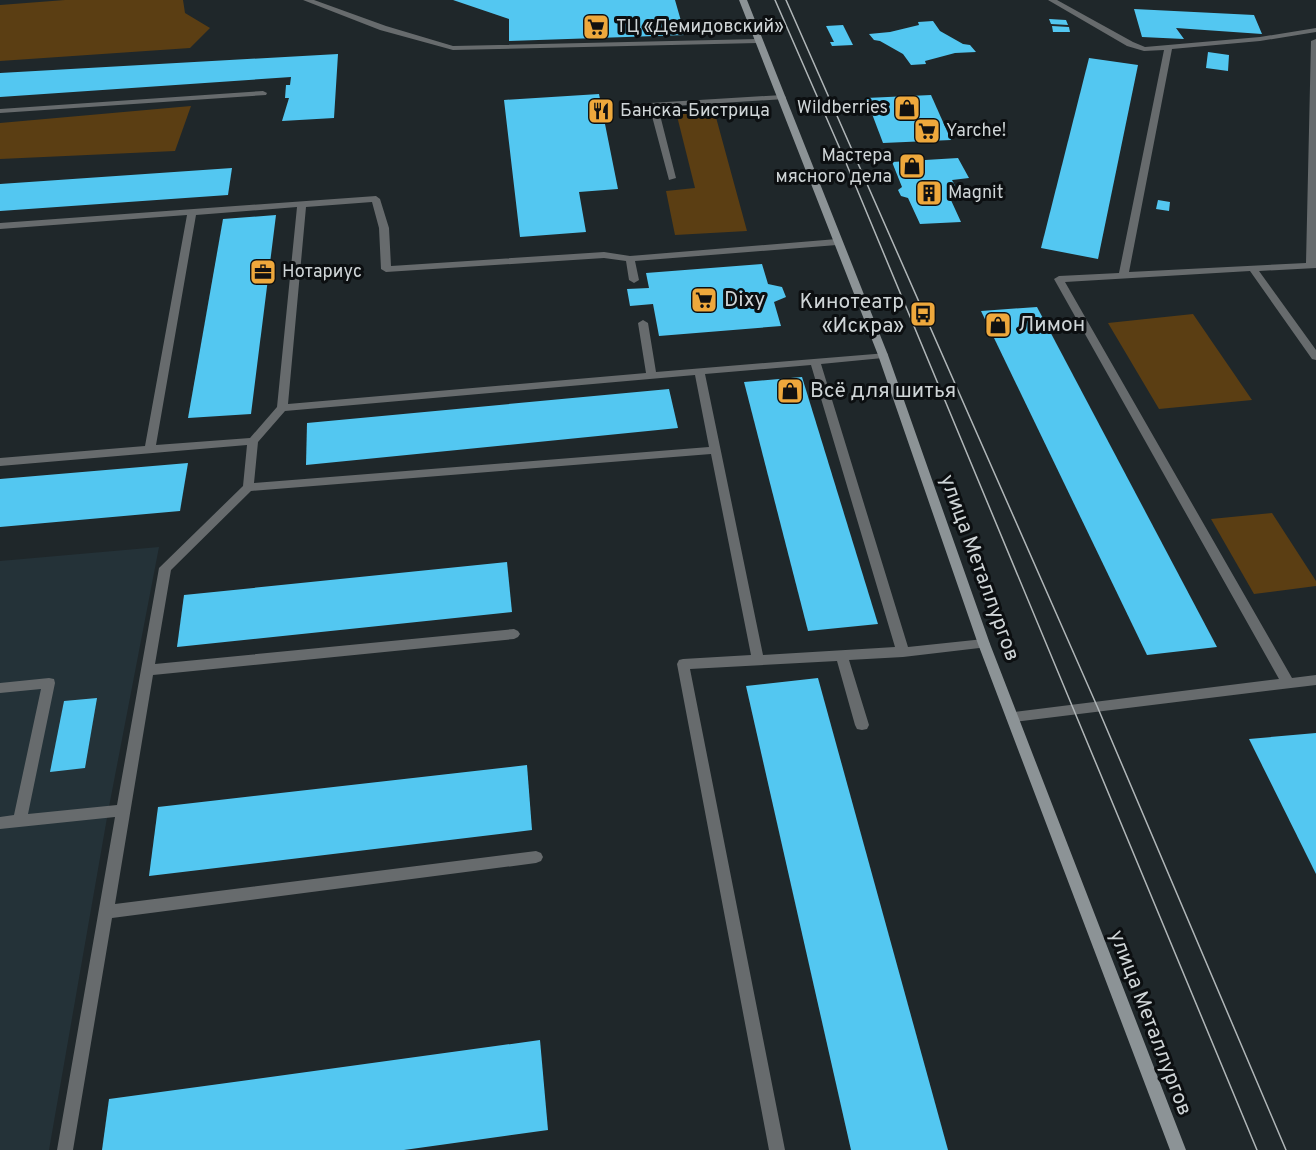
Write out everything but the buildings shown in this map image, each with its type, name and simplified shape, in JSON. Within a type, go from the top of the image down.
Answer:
[{"type":"main road","name":"улица Металлургов","points":[[743,0],[883,355],[984,644],[1178,1150]]},
{"type":"lane","points":[[307,0],[383,28],[453,48],[758,41]]},
{"type":"lane","points":[[1052,0],[1130,44],[1144,49],[1260,39],[1316,30]]},
{"type":"lane","points":[[1288,683],[1059,279],[1313,265],[1315,41]]},
{"type":"lane","points":[[1123,276],[1169,46]]},
{"type":"lane","points":[[0,111],[263,93]]},
{"type":"lane","points":[[672,178],[653,105],[782,97]]},
{"type":"lane","points":[[0,226],[376,199],[384,228],[386,269],[604,255],[630,259],[837,242]]},
{"type":"lane","points":[[65,1150],[165,568],[248,487],[253,441],[282,408],[302,203]]},
{"type":"lane","points":[[150,449],[192,212]]},
{"type":"lane","points":[[630,259],[634,280]]},
{"type":"lane","points":[[1252,268],[1316,357]]},
{"type":"lane","points":[[643,323],[651,374]]},
{"type":"lane","points":[[282,408],[883,355]]},
{"type":"lane","points":[[815,361],[903,652]]},
{"type":"lane","points":[[699,370],[759,661]]},
{"type":"lane","points":[[0,462],[253,441]]},
{"type":"lane","points":[[248,487],[716,450]]},
{"type":"lane","points":[[148,670],[514,634]]},
{"type":"lane","points":[[777,1150],[683,664],[903,652],[984,644]]},
{"type":"lane","points":[[841,654],[862,725]]},
{"type":"lane","points":[[1013,717],[1316,680]]},
{"type":"lane","points":[[0,688],[49,683],[20,821]]},
{"type":"lane","points":[[0,823],[124,810]]},
{"type":"lane","points":[[106,912],[536,857]]},
{"type":"shaded area","points":[[65,0],[183,0],[185,13],[210,28],[190,48],[0,61],[0,5]]},
{"type":"shaded area","points":[[191,106],[175,151],[0,159],[0,123]]},
{"type":"shaded area","points":[[714,110],[747,231],[675,235],[666,191],[695,188],[676,112]]},
{"type":"shaded area","points":[[1193,314],[1252,400],[1159,409],[1108,323]]},
{"type":"shaded area","points":[[1272,513],[1316,581],[1316,586],[1254,594],[1211,519]]},
{"type":"shaded area","points":[[159,547],[108,812],[49,1150],[0,1150],[0,561]]},
{"type":"tram line","points":[[775,0],[844,158],[1257,1150]]},
{"type":"tram line","points":[[786,0],[1097,706],[1286,1150]]},
{"type":"place","name":"ТЦ «Демидовский»","points":[[596,27]]},
{"type":"place","name":"Wildberries","points":[[907,108]]},
{"type":"place","name":"Банска-Бистрица","points":[[601,111]]},
{"type":"place","name":"Yarche!","points":[[927,131]]},
{"type":"place","name":"Мастера мясного дела","points":[[912,166]]},
{"type":"place","name":"Magnit","points":[[929,193]]},
{"type":"place","name":"Нотариус","points":[[263,272]]},
{"type":"place","name":"Dixy","points":[[704,300]]},
{"type":"place","name":"Кинотеатр «Искра»","points":[[923,314]]},
{"type":"place","name":"Лимон","points":[[998,325]]},
{"type":"place","name":"Всё для шитья","points":[[790,391]]}]
